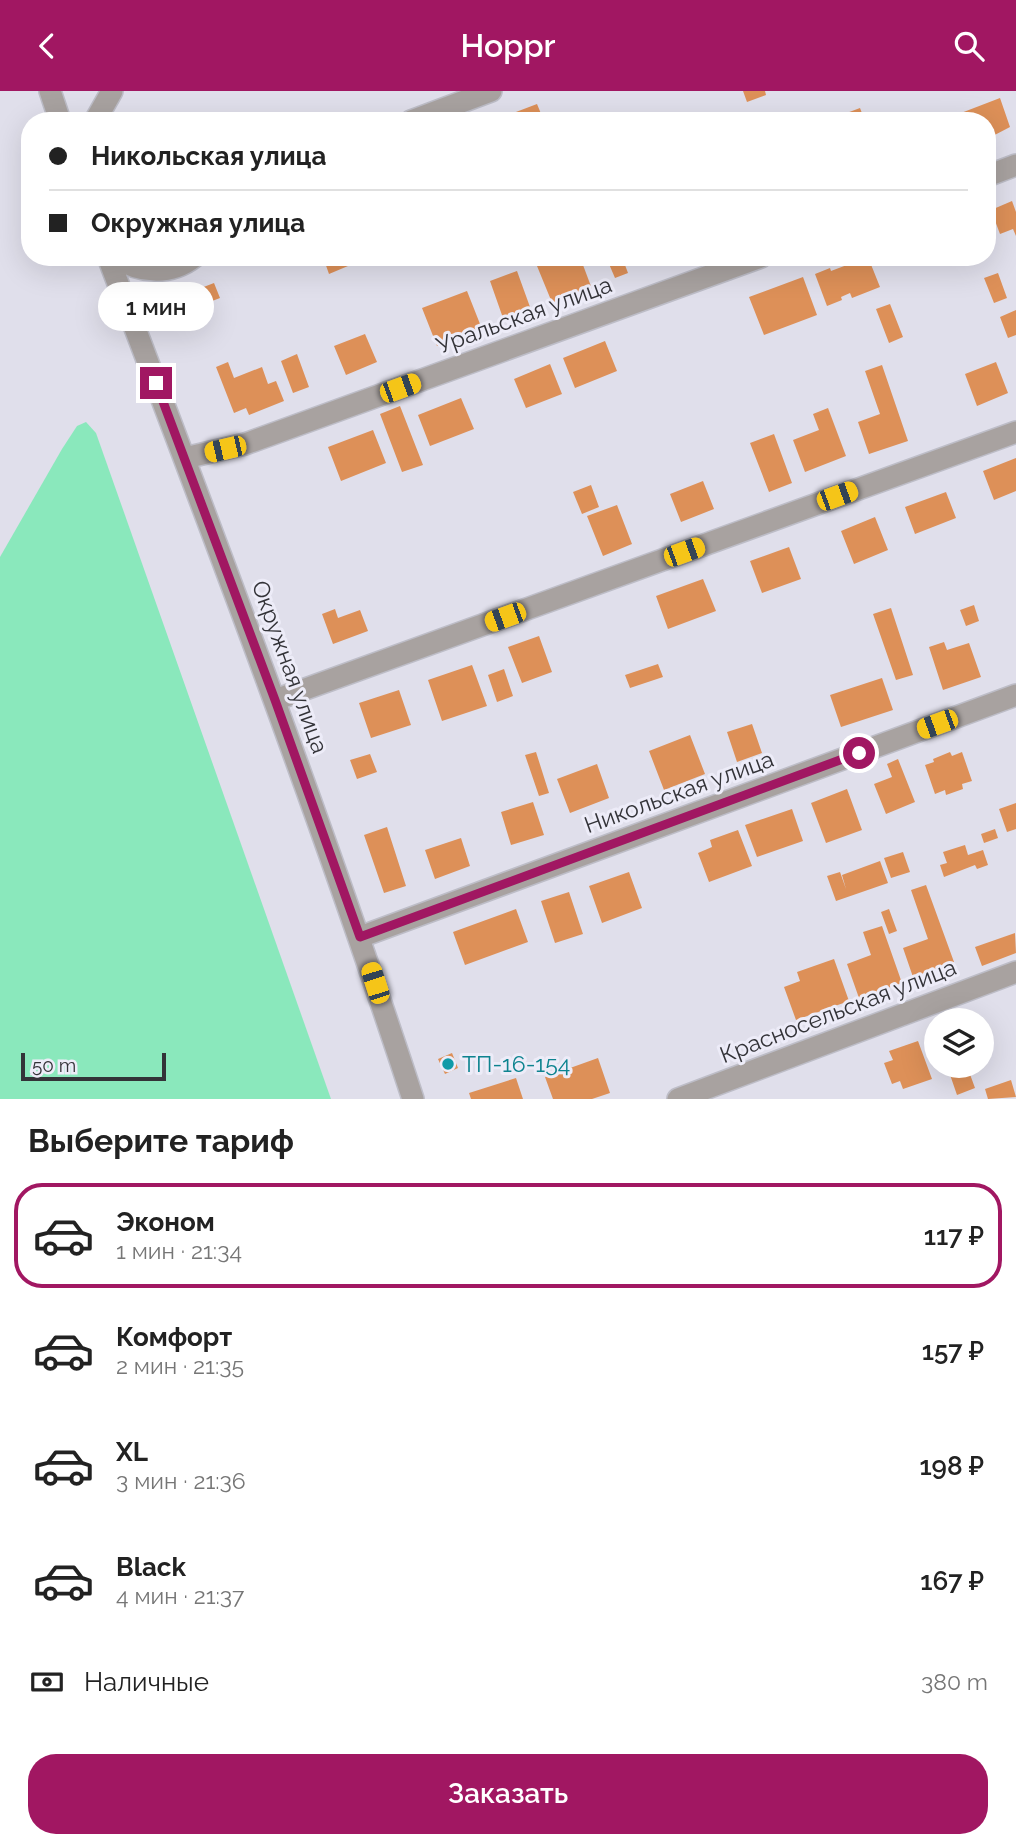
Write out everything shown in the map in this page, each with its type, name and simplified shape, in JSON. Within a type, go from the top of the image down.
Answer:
[{"type":"street","points":[[50,91],[57,112]]},
{"type":"street","points":[[100,112],[112,91]]},
{"type":"street","points":[[435,112],[491,91]]},
{"type":"street","points":[[996,173],[1016,165]]},
{"type":"street","name":"Окружная улица","points":[[111,266],[275,700],[360,937],[413,1099]]},
{"type":"street","points":[[131,266],[149,271],[175,266]]},
{"type":"street","name":"Уральская улица","points":[[184,458],[245,445],[736,266]]},
{"type":"street","points":[[275,700],[1016,432]]},
{"type":"street","name":"Никольская улица","points":[[360,937],[1016,695]]},
{"type":"street","name":"Красносельская улица","points":[[678,1099],[1016,972]]},
{"type":"green space","points":[[86,422],[96,433],[331,1099],[0,1099],[0,557],[62,449],[77,426]]},
{"type":"building","points":[[743,91],[765,91],[766,95],[747,102]]},
{"type":"building","points":[[1000,98],[1010,127],[996,134],[996,112],[964,112]]},
{"type":"building","points":[[537,104],[540,112],[516,112]]},
{"type":"building","points":[[1012,201],[1016,212],[1016,236],[1013,229],[1000,234],[996,223],[996,208]]},
{"type":"building","points":[[326,266],[348,266],[329,274]]},
{"type":"building","points":[[537,266],[583,266],[592,289],[553,305]]},
{"type":"building","points":[[610,266],[625,266],[628,273],[615,278]]},
{"type":"building","points":[[844,266],[872,266],[880,287],[852,298],[850,293],[841,297],[842,300],[827,306],[815,274],[830,268],[831,271]]},
{"type":"building","points":[[517,271],[530,307],[503,318],[490,281]]},
{"type":"building","points":[[998,273],[1007,298],[994,303],[984,278]]},
{"type":"building","points":[[803,277],[817,315],[764,335],[749,297]]},
{"type":"building","points":[[214,283],[220,298],[207,303],[201,288]]},
{"type":"building","points":[[467,291],[482,329],[437,346],[422,308]]},
{"type":"building","points":[[890,304],[903,337],[889,343],[876,309]]},
{"type":"building","points":[[1016,310],[1016,335],[1008,338],[1000,317]]},
{"type":"building","points":[[365,334],[377,362],[346,375],[334,346]]},
{"type":"building","points":[[605,341],[617,371],[575,388],[563,358]]},
{"type":"building","points":[[297,354],[309,387],[293,393],[281,361]]},
{"type":"building","points":[[228,362],[234,378],[262,367],[268,384],[276,381],[284,401],[249,415],[246,408],[234,413],[216,367]]},
{"type":"building","points":[[996,362],[1008,393],[977,406],[965,374]]},
{"type":"building","points":[[550,364],[562,394],[526,408],[514,379]]},
{"type":"building","points":[[882,365],[908,441],[869,454],[858,422],[880,414],[865,371]]},
{"type":"building","points":[[461,398],[474,429],[430,446],[418,415]]},
{"type":"building","points":[[400,406],[423,465],[402,472],[380,414]]},
{"type":"building","points":[[828,408],[846,456],[805,472],[793,440],[819,430],[813,414]]},
{"type":"building","points":[[373,430],[386,463],[341,481],[328,447]]},
{"type":"building","points":[[774,434],[792,483],[769,492],[750,443]]},
{"type":"building","points":[[1016,458],[1016,491],[994,500],[983,471]]},
{"type":"building","points":[[703,481],[714,509],[681,522],[670,494]]},
{"type":"building","points":[[591,485],[599,507],[582,514],[573,492]]},
{"type":"building","points":[[946,492],[956,518],[915,534],[905,507]]},
{"type":"building","points":[[617,505],[632,544],[603,556],[587,516]]},
{"type":"building","points":[[875,517],[888,550],[854,564],[841,531]]},
{"type":"building","points":[[789,547],[801,579],[762,593],[750,561]]},
{"type":"building","points":[[703,579],[716,611],[668,629],[656,596]]},
{"type":"building","points":[[974,605],[979,621],[966,626],[960,610]]},
{"type":"building","points":[[891,608],[913,675],[896,680],[873,614]]},
{"type":"building","points":[[335,609],[338,618],[360,610],[368,631],[333,644],[322,614]]},
{"type":"building","points":[[539,636],[552,672],[522,683],[508,647]]},
{"type":"building","points":[[944,642],[947,650],[969,643],[981,677],[943,690],[929,647]]},
{"type":"building","points":[[658,664],[663,677],[630,688],[625,675]]},
{"type":"building","points":[[472,665],[487,706],[442,721],[428,680]]},
{"type":"building","points":[[504,669],[513,696],[497,702],[488,675]]},
{"type":"building","points":[[882,678],[893,710],[841,727],[830,695]]},
{"type":"building","points":[[399,690],[411,725],[371,738],[359,703]]},
{"type":"building","points":[[752,724],[762,753],[737,762],[727,732]]},
{"type":"building","points":[[690,735],[705,774],[664,790],[649,751]]},
{"type":"building","points":[[536,752],[549,793],[539,796],[525,755]]},
{"type":"building","points":[[950,752],[952,756],[962,752],[972,781],[962,784],[963,789],[946,795],[945,790],[935,794],[925,765]]},
{"type":"building","points":[[370,754],[377,772],[357,779],[350,760]]},
{"type":"building","points":[[898,759],[915,802],[886,814],[874,784],[892,777],[887,764]]},
{"type":"building","points":[[597,764],[609,798],[570,813],[557,779]]},
{"type":"building","points":[[847,789],[862,830],[826,843],[811,803]]},
{"type":"building","points":[[533,802],[544,835],[511,845],[501,812]]},
{"type":"building","points":[[1016,803],[1016,829],[1007,832],[999,809]]},
{"type":"building","points":[[792,809],[803,841],[757,857],[745,825]]},
{"type":"building","points":[[387,827],[406,886],[384,893],[364,835]]},
{"type":"building","points":[[995,829],[998,838],[984,843],[981,834]]},
{"type":"building","points":[[738,830],[752,866],[709,882],[698,853],[712,847],[710,840]]},
{"type":"building","points":[[461,838],[470,866],[435,879],[425,850]]},
{"type":"building","points":[[965,845],[968,855],[983,850],[988,865],[977,869],[975,865],[944,877],[940,865],[947,863],[943,852]]},
{"type":"building","points":[[903,852],[910,872],[891,878],[884,858]]},
{"type":"building","points":[[880,861],[888,883],[836,901],[827,876],[840,872],[846,889],[842,875]]},
{"type":"building","points":[[629,872],[642,908],[602,923],[589,886]]},
{"type":"building","points":[[926,885],[954,962],[913,977],[903,948],[928,939],[911,890]]},
{"type":"building","points":[[569,892],[583,934],[555,943],[541,901]]},
{"type":"building","points":[[516,909],[528,942],[465,965],[453,932]]},
{"type":"building","points":[[889,909],[897,931],[889,934],[881,912]]},
{"type":"building","points":[[882,926],[902,983],[859,998],[847,964],[871,955],[863,932]]},
{"type":"building","points":[[1015,933],[1016,953],[982,966],[975,947]]},
{"type":"building","points":[[834,959],[849,1001],[796,1020],[784,987],[800,981],[797,972]]},
{"type":"building","points":[[918,1041],[924,1057],[924,1078],[932,1079],[903,1089],[900,1081],[892,1084],[884,1063],[893,1060],[889,1051]]},
{"type":"building","name":"ТП-16-154","points":[[452,1053],[458,1068],[445,1074],[438,1059]]},
{"type":"building","points":[[598,1058],[610,1093],[592,1099],[553,1099],[545,1077]]},
{"type":"building","points":[[516,1078],[523,1099],[471,1099],[469,1093]]},
{"type":"building","points":[[951,1078],[971,1078],[975,1088],[957,1095]]},
{"type":"building","points":[[1011,1080],[1016,1097],[988,1099],[985,1089]]},
{"type":"place","name":"ТП-16-154","points":[[448,1064]]},
{"type":"route","points":[[156,383],[275,700],[360,937],[859,753]]}]
